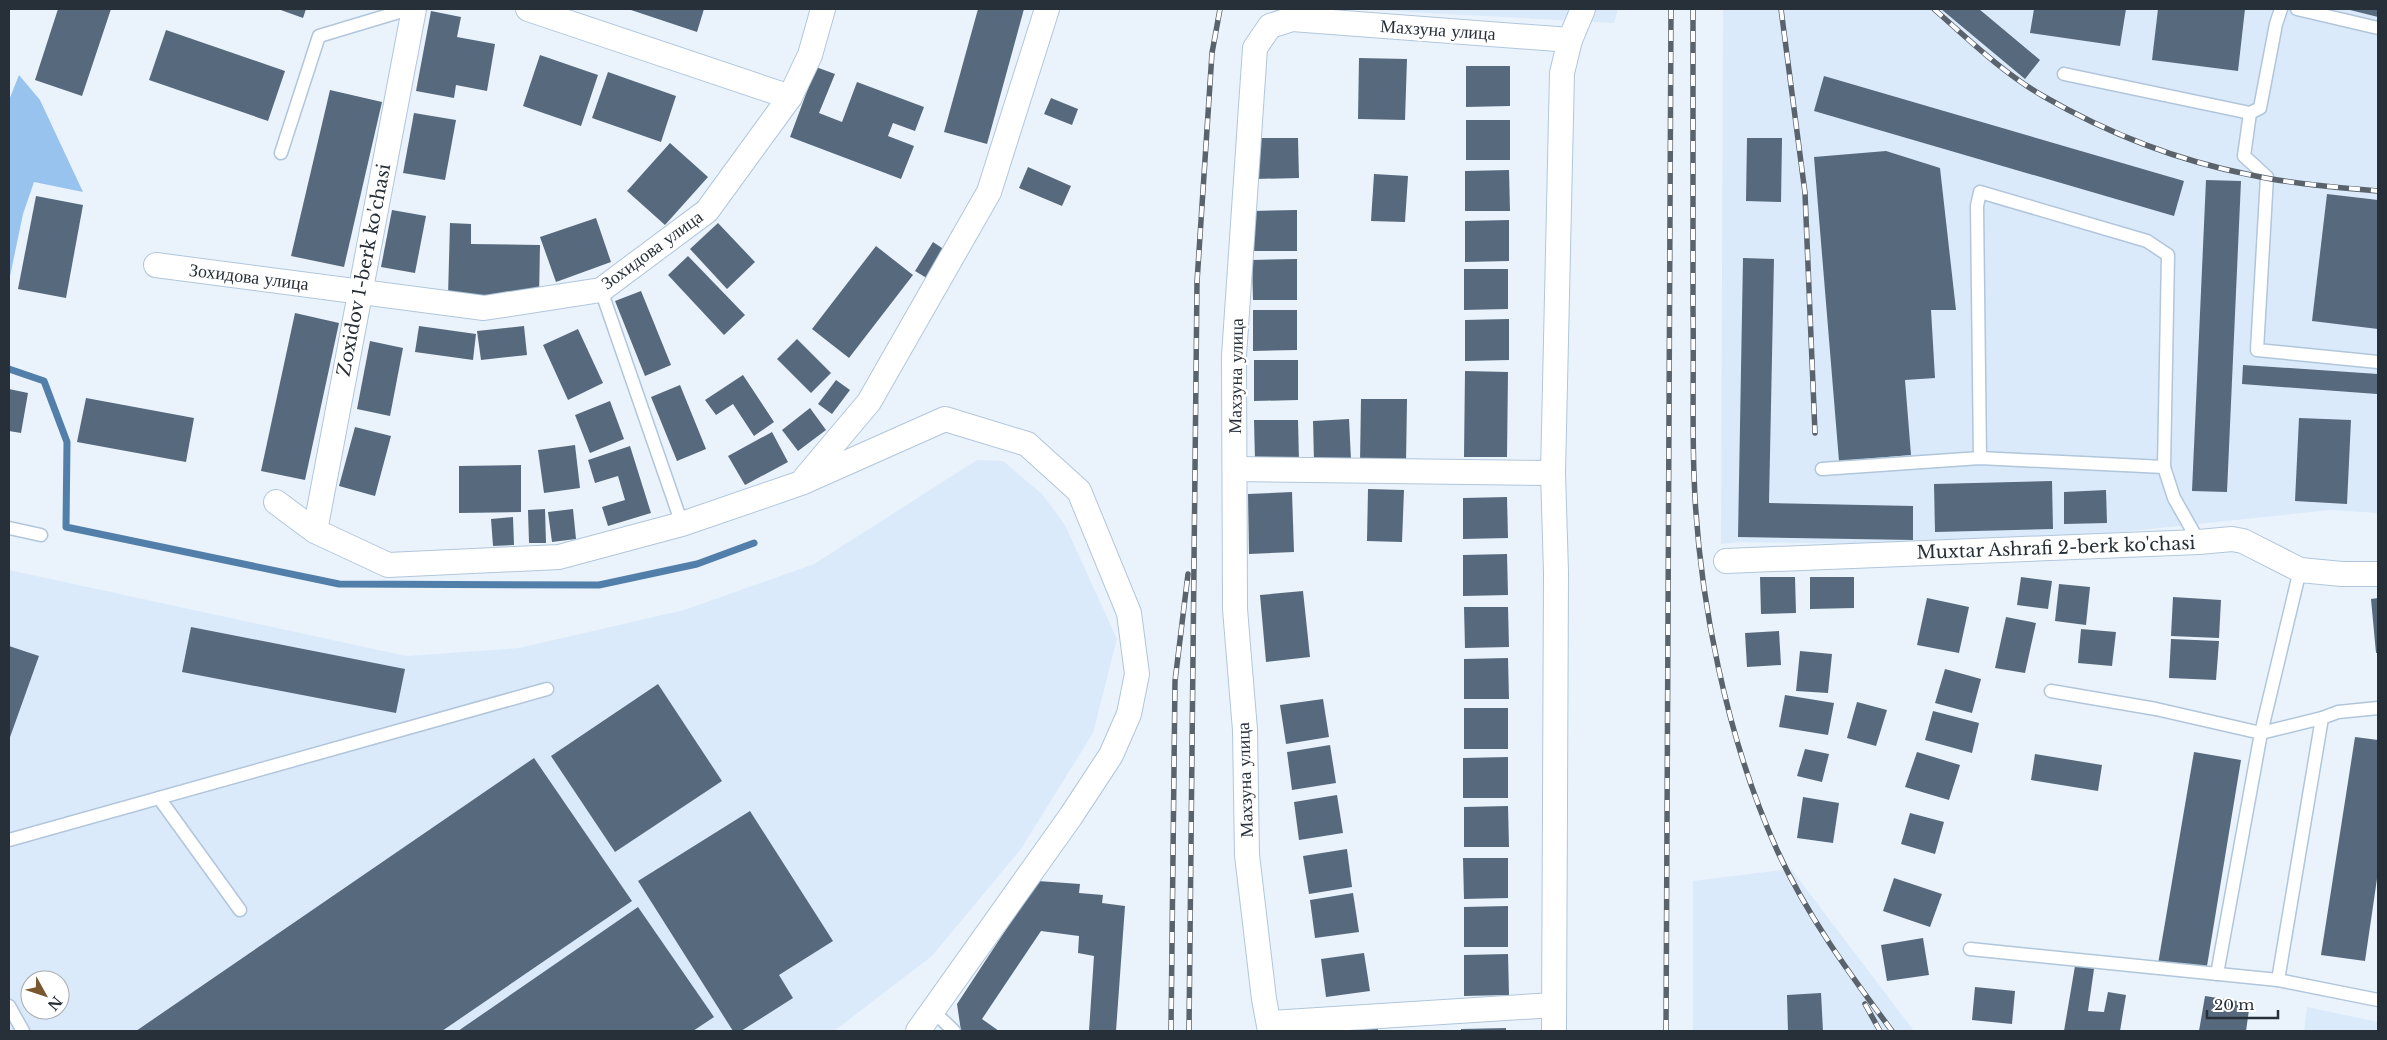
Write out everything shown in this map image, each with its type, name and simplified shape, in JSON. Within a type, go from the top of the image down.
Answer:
[{"type":"street","name":"Zoxidov 1-berk ko'chasi","points":[[315,531],[414,9]]},
{"type":"street","points":[[528,9],[790,97]]},
{"type":"street","name":"Зохидова улица","points":[[156,265],[484,308],[601,290],[707,211],[790,97],[810,55],[823,9]]},
{"type":"street","points":[[801,483],[869,402],[988,192],[1047,9]]},
{"type":"street","points":[[1554,1031],[1556,572],[1553,473],[1562,73],[1570,40],[1583,9]]},
{"type":"street","name":"Махзуна улица","points":[[1270,1027],[1264,999],[1247,855],[1245,730],[1236,609],[1234,356],[1255,48],[1266,31],[1275,23],[1292,18],[1570,40]]},
{"type":"street","points":[[276,502],[315,531],[388,565],[559,557],[682,524],[801,483],[945,419],[1027,444],[1079,491],[1129,613],[1137,674],[1128,714],[1111,755],[1071,816],[918,1031]]},
{"type":"street","points":[[1235,469],[1553,473]]},
{"type":"street","name":"Muxtar Ashrafi 2-berk ko'chasi","points":[[1726,561],[2199,542],[2232,539],[2243,541],[2300,570],[2342,574],[2378,574]]},
{"type":"street","points":[[1270,1027],[1554,1005]]},
{"type":"lane","points":[[281,153],[319,36],[409,9]]},
{"type":"lane","points":[[2064,74],[2250,113],[2260,108],[2276,24],[2281,9]]},
{"type":"lane","points":[[2297,9],[2378,28]]},
{"type":"lane","points":[[2250,113],[2244,156],[2267,178],[2257,350],[2378,362]]},
{"type":"lane","points":[[1980,458],[1977,206],[1980,192],[2147,241],[2168,256],[2164,467],[2174,498],[2199,542]]},
{"type":"lane","points":[[601,290],[682,524]]},
{"type":"lane","points":[[1822,469],[1980,458],[2164,467]]},
{"type":"lane","points":[[9,528],[41,535]]},
{"type":"lane","points":[[2217,974],[2261,733],[2300,570]]},
{"type":"lane","points":[[9,840],[547,689]]},
{"type":"lane","points":[[2051,691],[2156,709],[2261,733],[2322,718],[2338,712],[2378,708]]},
{"type":"lane","points":[[2278,980],[2322,718]]},
{"type":"lane","points":[[159,798],[240,910]]},
{"type":"lane","points":[[1970,949],[2278,980],[2378,1000]]},
{"type":"lane","points":[[9,1006],[23,1031]]},
{"type":"lane","points":[[932,1011],[954,1031]]},
{"type":"shaded area","points":[[1355,9],[1618,9],[1614,23]]},
{"type":"shaded area","points":[[1723,9],[2378,9],[2378,513],[2330,510],[1989,546],[1740,542],[1721,544]]},
{"type":"shaded area","points":[[19,75],[40,100],[83,192],[34,182],[23,214],[9,281],[9,100]]},
{"type":"shaded area","points":[[977,460],[1003,461],[1042,494],[1065,525],[1117,639],[1093,733],[1021,849],[932,956],[834,1031],[9,1031],[9,570],[406,656],[519,648],[684,610],[814,564]]},
{"type":"shaded area","points":[[1791,869],[1914,1031],[1693,1031],[1693,881]]},
{"type":"shaded area","points":[[2307,1007],[2378,1022],[2378,1031],[2304,1031]]},
{"type":"building","points":[[58,9],[111,9],[82,96],[35,80]]},
{"type":"building","points":[[278,9],[306,9],[303,18]]},
{"type":"building","points":[[628,9],[704,9],[697,32]]},
{"type":"building","points":[[978,9],[1024,9],[987,144],[944,132]]},
{"type":"building","points":[[1941,9],[1979,9],[2040,60],[2025,79]]},
{"type":"building","points":[[2034,9],[2126,9],[2120,46],[2030,33]]},
{"type":"building","points":[[2158,9],[2245,9],[2238,71],[2152,60]]},
{"type":"building","points":[[2346,9],[2378,9],[2378,17]]},
{"type":"building","points":[[431,11],[461,17],[457,37],[495,44],[487,91],[456,85],[454,98],[416,91]]},
{"type":"building","points":[[166,30],[285,71],[268,121],[149,80]]},
{"type":"building","points":[[540,55],[598,75],[581,126],[523,106]]},
{"type":"building","points":[[1359,58],[1407,59],[1405,120],[1358,119]]},
{"type":"building","points":[[1466,66],[1510,66],[1510,106],[1466,107]]},
{"type":"building","points":[[816,67],[835,74],[819,113],[842,122],[857,82],[924,107],[915,131],[893,123],[888,136],[914,146],[901,179],[790,137]]},
{"type":"building","points":[[608,72],[676,96],[661,142],[592,118]]},
{"type":"building","points":[[1824,76],[2184,181],[2174,216],[1814,111]]},
{"type":"building","points":[[330,90],[382,102],[344,267],[291,256]]},
{"type":"building","points":[[1051,98],[1078,109],[1072,125],[1044,114]]},
{"type":"building","points":[[414,113],[456,120],[445,180],[403,173]]},
{"type":"building","points":[[1466,120],[1510,120],[1510,160],[1466,160]]},
{"type":"building","points":[[1254,138],[1298,138],[1299,178],[1254,179]]},
{"type":"building","points":[[1747,138],[1782,138],[1781,202],[1746,201]]},
{"type":"building","points":[[670,143],[708,177],[665,225],[627,191]]},
{"type":"building","points":[[1886,151],[1940,168],[1956,310],[1931,310],[1935,378],[1905,380],[1911,455],[1839,461],[1814,157]]},
{"type":"building","points":[[1028,167],[1071,186],[1062,206],[1019,188]]},
{"type":"building","points":[[1509,170],[1510,211],[1465,211],[1465,171]]},
{"type":"building","points":[[1374,174],[1408,176],[1405,222],[1371,221]]},
{"type":"building","points":[[2206,180],[2241,181],[2227,492],[2192,491]]},
{"type":"building","points":[[2327,194],[2378,200],[2378,329],[2312,321]]},
{"type":"building","points":[[36,196],[83,205],[66,298],[18,289]]},
{"type":"building","points":[[392,210],[426,216],[415,273],[381,267]]},
{"type":"building","points":[[1297,210],[1297,251],[1253,251],[1253,211]]},
{"type":"building","points":[[596,218],[611,262],[556,282],[540,237]]},
{"type":"building","points":[[1509,220],[1509,261],[1465,262],[1465,221]]},
{"type":"building","points":[[450,223],[471,224],[471,244],[540,245],[539,298],[448,296]]},
{"type":"building","points":[[718,223],[755,262],[727,289],[690,249]]},
{"type":"building","points":[[933,242],[948,252],[930,280],[915,271]]},
{"type":"building","points":[[876,246],[913,275],[849,358],[812,329]]},
{"type":"building","points":[[688,256],[745,315],[724,335],[668,275]]},
{"type":"building","points":[[1743,258],[1774,259],[1769,503],[1913,506],[1913,540],[1738,537]]},
{"type":"building","points":[[1297,259],[1297,300],[1253,300],[1252,260]]},
{"type":"building","points":[[1464,269],[1508,269],[1508,309],[1464,310]]},
{"type":"building","points":[[641,291],[671,365],[645,376],[615,301]]},
{"type":"building","points":[[1253,310],[1297,310],[1297,350],[1253,351]]},
{"type":"building","points":[[295,313],[339,323],[305,480],[261,471]]},
{"type":"building","points":[[1509,319],[1509,360],[1465,361],[1465,320]]},
{"type":"building","points":[[419,326],[476,334],[473,360],[415,352]]},
{"type":"building","points":[[524,326],[527,355],[481,360],[477,331]]},
{"type":"building","points":[[578,329],[603,383],[568,400],[543,345]]},
{"type":"building","points":[[797,339],[831,373],[811,393],[777,359]]},
{"type":"building","points":[[370,341],[403,348],[390,416],[357,409]]},
{"type":"building","points":[[1254,360],[1298,360],[1298,400],[1254,401]]},
{"type":"building","points":[[2243,365],[2378,374],[2377,394],[2242,384]]},
{"type":"building","points":[[1465,371],[1508,372],[1507,457],[1464,457]]},
{"type":"building","points":[[743,375],[774,422],[754,436],[733,404],[716,415],[705,400]]},
{"type":"building","points":[[836,380],[850,390],[832,414],[818,404]]},
{"type":"building","points":[[680,385],[706,449],[677,461],[651,397]]},
{"type":"building","points":[[9,389],[28,393],[21,433],[9,431]]},
{"type":"building","points":[[86,398],[194,418],[186,462],[77,442]]},
{"type":"building","points":[[1361,399],[1407,399],[1406,463],[1360,462]]},
{"type":"building","points":[[610,401],[624,439],[590,453],[575,415]]},
{"type":"building","points":[[810,408],[826,430],[798,451],[782,430]]},
{"type":"building","points":[[2299,418],[2351,420],[2347,504],[2295,501]]},
{"type":"building","points":[[1349,419],[1351,460],[1314,462],[1313,421]]},
{"type":"building","points":[[1254,420],[1298,420],[1299,461],[1255,461]]},
{"type":"building","points":[[355,427],[391,436],[375,496],[339,486]]},
{"type":"building","points":[[772,432],[788,462],[745,485],[728,456]]},
{"type":"building","points":[[575,445],[580,488],[544,493],[538,450]]},
{"type":"building","points":[[630,446],[651,513],[608,526],[602,507],[625,500],[618,476],[595,483],[588,460]]},
{"type":"building","points":[[521,465],[521,512],[459,513],[459,466]]},
{"type":"building","points":[[2052,481],[2053,529],[1935,532],[1934,484]]},
{"type":"building","points":[[1368,489],[1404,490],[1402,542],[1367,541]]},
{"type":"building","points":[[2106,490],[2107,523],[2064,524],[2064,492]]},
{"type":"building","points":[[1292,492],[1294,552],[1249,554],[1248,494]]},
{"type":"building","points":[[1507,497],[1508,538],[1463,539],[1463,498]]},
{"type":"building","points":[[545,509],[546,543],[529,543],[528,510]]},
{"type":"building","points":[[573,509],[576,539],[552,542],[548,512]]},
{"type":"building","points":[[513,517],[514,545],[493,546],[491,519]]},
{"type":"building","points":[[1507,554],[1508,595],[1463,596],[1463,555]]},
{"type":"building","points":[[1760,577],[1795,577],[1796,613],[1761,614]]},
{"type":"building","points":[[1810,577],[1854,577],[1854,608],[1810,609]]},
{"type":"building","points":[[2021,577],[2052,581],[2048,609],[2017,605]]},
{"type":"building","points":[[2059,584],[2090,587],[2086,625],[2055,621]]},
{"type":"building","points":[[1303,591],[1310,657],[1266,662],[1260,595]]},
{"type":"building","points":[[2173,597],[2221,600],[2219,638],[2171,636]]},
{"type":"building","points":[[1927,598],[1969,607],[1959,653],[1917,645]]},
{"type":"building","points":[[2378,598],[2378,653],[2376,653],[2371,599]]},
{"type":"building","points":[[1464,607],[1508,607],[1509,647],[1465,648]]},
{"type":"building","points":[[2006,617],[2036,623],[2025,673],[1995,668]]},
{"type":"building","points":[[191,627],[405,669],[396,713],[182,672]]},
{"type":"building","points":[[2081,629],[2116,632],[2112,666],[2078,663]]},
{"type":"building","points":[[1779,631],[1781,665],[1747,667],[1745,633]]},
{"type":"building","points":[[2171,639],[2219,641],[2216,680],[2169,678]]},
{"type":"building","points":[[9,646],[39,656],[9,740]]},
{"type":"building","points":[[1800,651],[1832,654],[1828,693],[1796,691]]},
{"type":"building","points":[[1508,658],[1509,699],[1464,699],[1464,659]]},
{"type":"building","points":[[1945,669],[1981,679],[1972,713],[1935,703]]},
{"type":"building","points":[[658,684],[722,781],[615,852],[551,756]]},
{"type":"building","points":[[1785,695],[1834,703],[1828,735],[1779,727]]},
{"type":"building","points":[[1323,699],[1329,737],[1286,744],[1280,705]]},
{"type":"building","points":[[1857,702],[1887,710],[1876,746],[1847,738]]},
{"type":"building","points":[[1464,708],[1508,708],[1508,749],[1464,749]]},
{"type":"building","points":[[1933,711],[1979,723],[1972,753],[1925,740]]},
{"type":"building","points":[[2355,737],[2378,740],[2378,872],[2365,961],[2321,955]]},
{"type":"building","points":[[1330,745],[1336,783],[1292,790],[1287,752]]},
{"type":"building","points":[[1805,749],[1829,754],[1822,782],[1797,776]]},
{"type":"building","points":[[1917,752],[1960,765],[1949,800],[1905,787]]},
{"type":"building","points":[[2194,752],[2241,760],[2206,972],[2158,964]]},
{"type":"building","points":[[2035,754],[2102,765],[2098,791],[2031,780]]},
{"type":"building","points":[[1508,757],[1508,798],[1463,798],[1463,758]]},
{"type":"building","points":[[534,758],[632,901],[442,1031],[136,1031]]},
{"type":"building","points":[[1337,795],[1343,833],[1299,840],[1294,802]]},
{"type":"building","points":[[1803,797],[1839,803],[1833,843],[1797,838]]},
{"type":"building","points":[[1508,806],[1509,847],[1464,847],[1464,807]]},
{"type":"building","points":[[750,811],[833,941],[779,975],[793,998],[741,1031],[733,1031],[638,881]]},
{"type":"building","points":[[1910,813],[1944,822],[1935,854],[1901,844]]},
{"type":"building","points":[[1347,849],[1352,887],[1309,894],[1303,856]]},
{"type":"building","points":[[1463,858],[1508,858],[1508,898],[1464,899]]},
{"type":"building","points":[[1894,878],[1942,894],[1930,927],[1883,911]]},
{"type":"building","points":[[1038,881],[1080,884],[1079,893],[1103,895],[1102,903],[1125,906],[1116,1031],[1089,1031],[1094,956],[1078,953],[1079,936],[1041,931],[982,1019],[999,1031],[961,1031],[957,1004]]},
{"type":"building","points":[[1353,893],[1359,932],[1315,938],[1310,900]]},
{"type":"building","points":[[1508,906],[1508,947],[1464,947],[1464,907]]},
{"type":"building","points":[[638,907],[714,1017],[693,1031],[458,1031]]},
{"type":"building","points":[[1923,938],[1929,975],[1887,981],[1881,945]]},
{"type":"building","points":[[1364,953],[1370,991],[1326,997],[1321,959]]},
{"type":"building","points":[[1508,954],[1509,995],[1464,996],[1464,955]]},
{"type":"building","points":[[2076,960],[2095,962],[2088,1011],[2104,1012],[2108,992],[2126,995],[2120,1031],[2064,1031]]},
{"type":"building","points":[[1975,987],[2015,991],[2012,1024],[1972,1020]]},
{"type":"building","points":[[1821,993],[1823,1031],[1788,1031],[1787,995]]},
{"type":"building","points":[[2205,996],[2250,1003],[2246,1031],[2199,1031]]},
{"type":"building","points":[[1506,1028],[1506,1031],[1461,1031],[1461,1029]]},
{"type":"building","points":[[1334,1029],[1378,1029],[1378,1031],[1334,1031]]},
{"type":"waterway","points":[[9,369],[44,381],[67,442],[66,527],[339,584],[599,585],[697,564],[754,543]]},
{"type":"railway","points":[[1189,1031],[1197,282],[1212,53],[1220,9]]},
{"type":"railway","points":[[1666,1031],[1671,9]]},
{"type":"railway","points":[[1693,9],[1694,475],[1702,570],[1718,667],[1744,762],[1759,807],[1777,850],[1815,921],[1892,1031]]},
{"type":"railway","points":[[1781,9],[1805,193],[1815,433]]},
{"type":"railway","points":[[1934,9],[1986,55],[2028,87],[2118,134],[2170,154],[2224,169],[2282,181],[2378,191]]},
{"type":"railway","points":[[1171,1031],[1175,681],[1188,574]]},
{"type":"railway","points":[[1865,1004],[1880,1031]]}]
